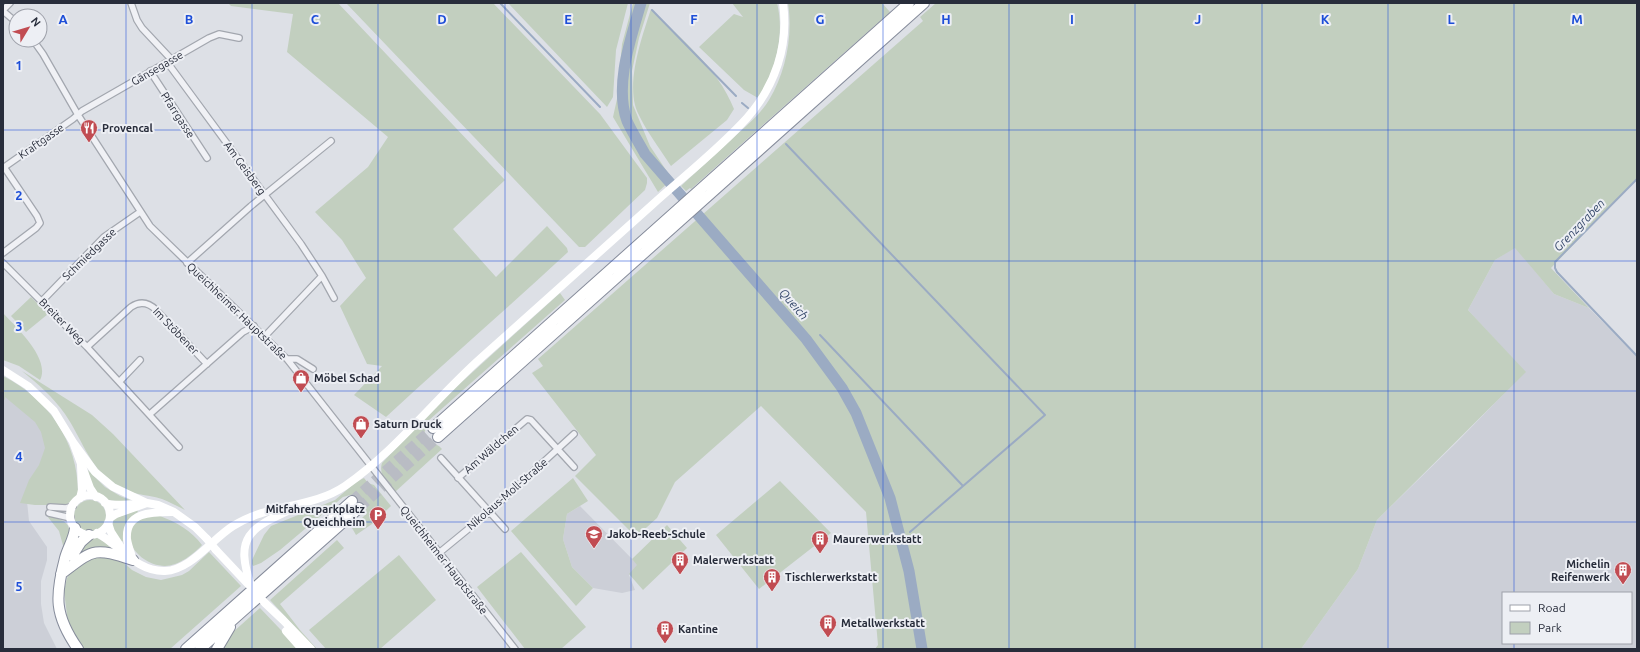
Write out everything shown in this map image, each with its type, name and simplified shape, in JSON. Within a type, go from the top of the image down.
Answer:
[{"type":"highway","points":[[698,198],[909,3]]},
{"type":"highway","points":[[436,432],[698,198],[924,3]]},
{"type":"highway","points":[[186,649],[355,504],[235,618],[200,649]]},
{"type":"highway","points":[[75,528],[74,536],[65,557],[58,593],[64,625],[78,649]]},
{"type":"highway","points":[[62,571],[81,542],[93,534]]},
{"type":"highway","points":[[62,571],[81,558],[95,552],[107,552],[133,560]]},
{"type":"highway","points":[[217,649],[235,618]]},
{"type":"street","points":[[3,11],[10,3]]},
{"type":"street","name":"Am Geisberg","points":[[131,3],[136,20],[169,61],[264,195],[301,244],[322,276],[334,298]]},
{"type":"street","points":[[72,506],[71,518],[75,528],[82,533],[93,534],[133,560],[152,570],[167,571],[177,569],[197,556],[224,532],[241,522],[269,510],[318,499],[340,489],[371,466],[401,438],[468,369],[736,129],[764,97],[773,80],[781,56],[784,34],[783,3]]},
{"type":"street","name":"Gänsegasse","points":[[78,115],[82,111],[150,71],[216,35],[240,38]]},
{"type":"street","name":"Queichheimer Hauptstraße","points":[[39,48],[78,115],[152,229],[265,336],[287,359],[515,649]]},
{"type":"street","name":"Pfarrgasse","points":[[150,71],[207,158]]},
{"type":"street","name":"Kraftgasse","points":[[3,167],[78,115]]},
{"type":"street","points":[[187,262],[264,195],[331,141]]},
{"type":"street","points":[[3,167],[37,216],[40,223],[36,228],[3,253]]},
{"type":"street","name":"Schmiedgasse","points":[[42,301],[104,237],[140,212]]},
{"type":"street","name":"Breiter Weg","points":[[3,263],[120,381],[179,447]]},
{"type":"street","points":[[265,336],[322,276]]},
{"type":"street","name":"Im Stöbener","points":[[87,347],[131,307],[137,303],[145,303],[150,304],[207,364]]},
{"type":"street","name":"Im Stöbener","points":[[150,414],[243,332],[254,326]]},
{"type":"street","points":[[287,359],[297,359],[312,369]]},
{"type":"street","points":[[120,381],[140,360]]},
{"type":"street","points":[[3,370],[22,381],[47,403],[63,424],[73,442],[91,490],[96,497],[105,503],[114,505],[128,503],[158,505],[174,512],[195,527],[216,550],[245,577],[277,620],[302,649]]},
{"type":"street","name":"Am Wäldchen","points":[[458,478],[527,419],[531,420],[574,467]]},
{"type":"street","name":"Nikolaus-Moll-Straße","points":[[439,553],[489,512],[574,434]]},
{"type":"street","points":[[73,442],[104,481],[144,504]]},
{"type":"street","points":[[440,458],[505,529]]},
{"type":"street","points":[[71,518],[50,510],[72,506],[80,498],[82,490],[81,462]]},
{"type":"street","points":[[80,498],[90,496],[96,497]]},
{"type":"street","points":[[105,503],[109,510],[111,532],[124,553]]},
{"type":"street","points":[[245,577],[244,552],[252,532],[268,520],[304,503]]},
{"type":"street","points":[[93,534],[103,530],[109,520],[116,514],[144,504]]},
{"type":"street","points":[[133,560],[127,535],[129,527],[134,520],[149,512],[174,512]]},
{"type":"street","points":[[265,603],[311,649]]},
{"type":"shaded area","points":[[1515,247],[1554,294],[1589,308],[1637,357],[1637,649],[1301,649],[1358,569],[1377,520],[1457,442],[1525,372],[1468,310],[1495,260]]},
{"type":"shaded area","points":[[3,378],[53,429],[27,501],[29,521],[47,547],[47,560],[41,581],[41,604],[44,623],[57,649],[3,649]]},
{"type":"shaded area","name":"Jakob-Reeb-Schule","points":[[580,506],[638,565],[629,575],[635,590],[622,593],[593,588],[572,567],[563,539],[567,514]]},
{"type":"green space","points":[[228,3],[338,3],[505,180],[453,229],[496,277],[547,226],[567,248],[568,252],[386,417],[354,395],[382,366],[367,364],[340,306],[366,278],[342,240],[315,212],[368,167],[388,137],[287,52],[293,14],[231,6]]},
{"type":"green space","points":[[346,3],[493,3],[600,114],[647,178],[645,190],[585,247],[579,247]]},
{"type":"green space","points":[[508,3],[628,3],[616,50],[613,97],[607,107]]},
{"type":"green space","points":[[633,3],[650,3],[639,38],[632,71],[633,105],[650,146],[672,179],[658,192],[613,117],[617,99],[622,44]]},
{"type":"green space","points":[[732,3],[777,3],[780,28],[777,52],[770,76],[758,98],[744,90],[699,47],[734,14],[743,17]]},
{"type":"green space","points":[[788,3],[882,3],[890,12],[691,189],[690,188],[686,191],[681,186],[757,116],[775,89],[784,66],[789,41],[790,28]]},
{"type":"green space","points":[[936,3],[1637,3],[1637,178],[1551,268],[1589,308],[1554,294],[1515,248],[1495,260],[1468,310],[1526,372],[1377,520],[1358,569],[1301,649],[875,649],[878,645],[866,512],[761,406],[675,482],[657,518],[636,537],[575,476],[596,455],[532,373],[543,366],[538,359],[923,21],[920,17]]},
{"type":"green space","points":[[651,9],[709,67],[727,94],[734,109],[727,120],[671,166],[637,112],[633,94],[633,82],[637,57]]},
{"type":"green space","points":[[560,293],[565,300],[428,421],[424,434],[425,439],[442,449],[395,492],[381,471],[382,463],[443,399]]},
{"type":"green space","points":[[31,297],[48,314],[26,332],[11,316]]},
{"type":"green space","points":[[3,313],[37,353],[41,363],[42,372],[40,380],[19,366],[3,360]]},
{"type":"green space","points":[[22,371],[92,415],[113,434],[185,510],[162,499],[131,492],[119,488],[113,484],[104,476],[91,460],[65,414],[45,391]]},
{"type":"green space","points":[[3,376],[34,397],[47,410],[67,441],[77,476],[78,495],[66,505],[35,505],[20,503],[29,480],[39,465],[45,448],[41,432],[35,422],[5,397],[5,400],[3,399]]},
{"type":"green space","points":[[88,470],[105,487],[130,500],[113,501],[101,496],[96,492],[93,486]]},
{"type":"green space","points":[[364,478],[368,483],[374,485],[391,506],[372,524],[356,535],[352,528],[367,513],[355,496],[350,495],[343,497],[280,550],[261,563],[253,566],[252,560],[264,535],[271,526],[335,500],[356,482]]},
{"type":"green space","points":[[573,478],[588,501],[567,514],[563,539],[572,567],[593,588],[576,606],[511,531]]},
{"type":"green space","points":[[780,481],[831,533],[759,589],[716,535]]},
{"type":"green space","points":[[90,500],[101,505],[106,516],[101,527],[90,532],[79,527],[74,516],[79,505]]},
{"type":"green space","points":[[137,510],[138,512],[131,517],[126,524],[123,541],[121,542],[112,531],[113,520]]},
{"type":"green space","points":[[47,516],[61,520],[68,526],[69,535],[64,549],[59,531]]},
{"type":"green space","points":[[160,516],[183,528],[193,535],[202,545],[195,552],[175,564],[165,566],[158,565],[144,559],[134,549],[131,542],[130,535],[132,528],[142,517]]},
{"type":"green space","points":[[667,525],[687,548],[643,590],[629,574],[637,565],[632,559]]},
{"type":"green space","points":[[97,538],[105,542],[113,550],[73,558],[90,539]]},
{"type":"green space","points":[[337,540],[344,548],[280,604],[317,649],[315,649],[270,600]]},
{"type":"green space","points":[[209,552],[241,586],[170,649],[82,649],[68,623],[64,591],[67,578],[80,562],[102,555],[123,562],[132,570],[146,577],[161,580],[182,575],[189,571]]},
{"type":"green space","points":[[521,552],[586,627],[561,649],[525,649],[477,587]]},
{"type":"green space","points":[[399,555],[436,600],[380,649],[326,649],[309,630]]},
{"type":"green space","points":[[260,608],[299,649],[222,649],[232,633]]},
{"type":"waterway","points":[[500,3],[600,107]]},
{"type":"waterway","name":"Queich","points":[[641,3],[625,62],[623,77],[623,107],[627,121],[645,154],[806,339],[842,388],[856,413],[890,498],[909,571],[922,649]]},
{"type":"waterway","points":[[652,10],[736,96]]},
{"type":"waterway","points":[[742,103],[748,108]]},
{"type":"waterway","points":[[786,144],[1045,415],[910,532]]},
{"type":"waterway","name":"Grenzgraben","points":[[1637,179],[1555,262],[1557,272],[1637,356]]},
{"type":"waterway","points":[[820,335],[963,486]]},
{"type":"tunnel","points":[[352,501],[433,428]]},
{"type":"tunnel","points":[[359,508],[438,437]]},
{"type":"place","name":"Provencal","points":[[89,143]]},
{"type":"place","name":"Möbel Schad","points":[[301,393]]},
{"type":"place","name":"Saturn Druck","points":[[361,439]]},
{"type":"place","name":"Mitfahrerparkplatz Queichheim","points":[[378,530]]},
{"type":"place","name":"Jakob-Reeb-Schule","points":[[594,549]]},
{"type":"place","name":"Maurerwerkstatt","points":[[820,554]]},
{"type":"place","name":"Malerwerkstatt","points":[[680,575]]},
{"type":"place","name":"Michelin Reifenwerk","points":[[1623,585]]},
{"type":"place","name":"Tischlerwerkstatt","points":[[772,592]]},
{"type":"place","name":"Metallwerkstatt","points":[[828,638]]},
{"type":"place","name":"Kantine","points":[[665,644]]}]
